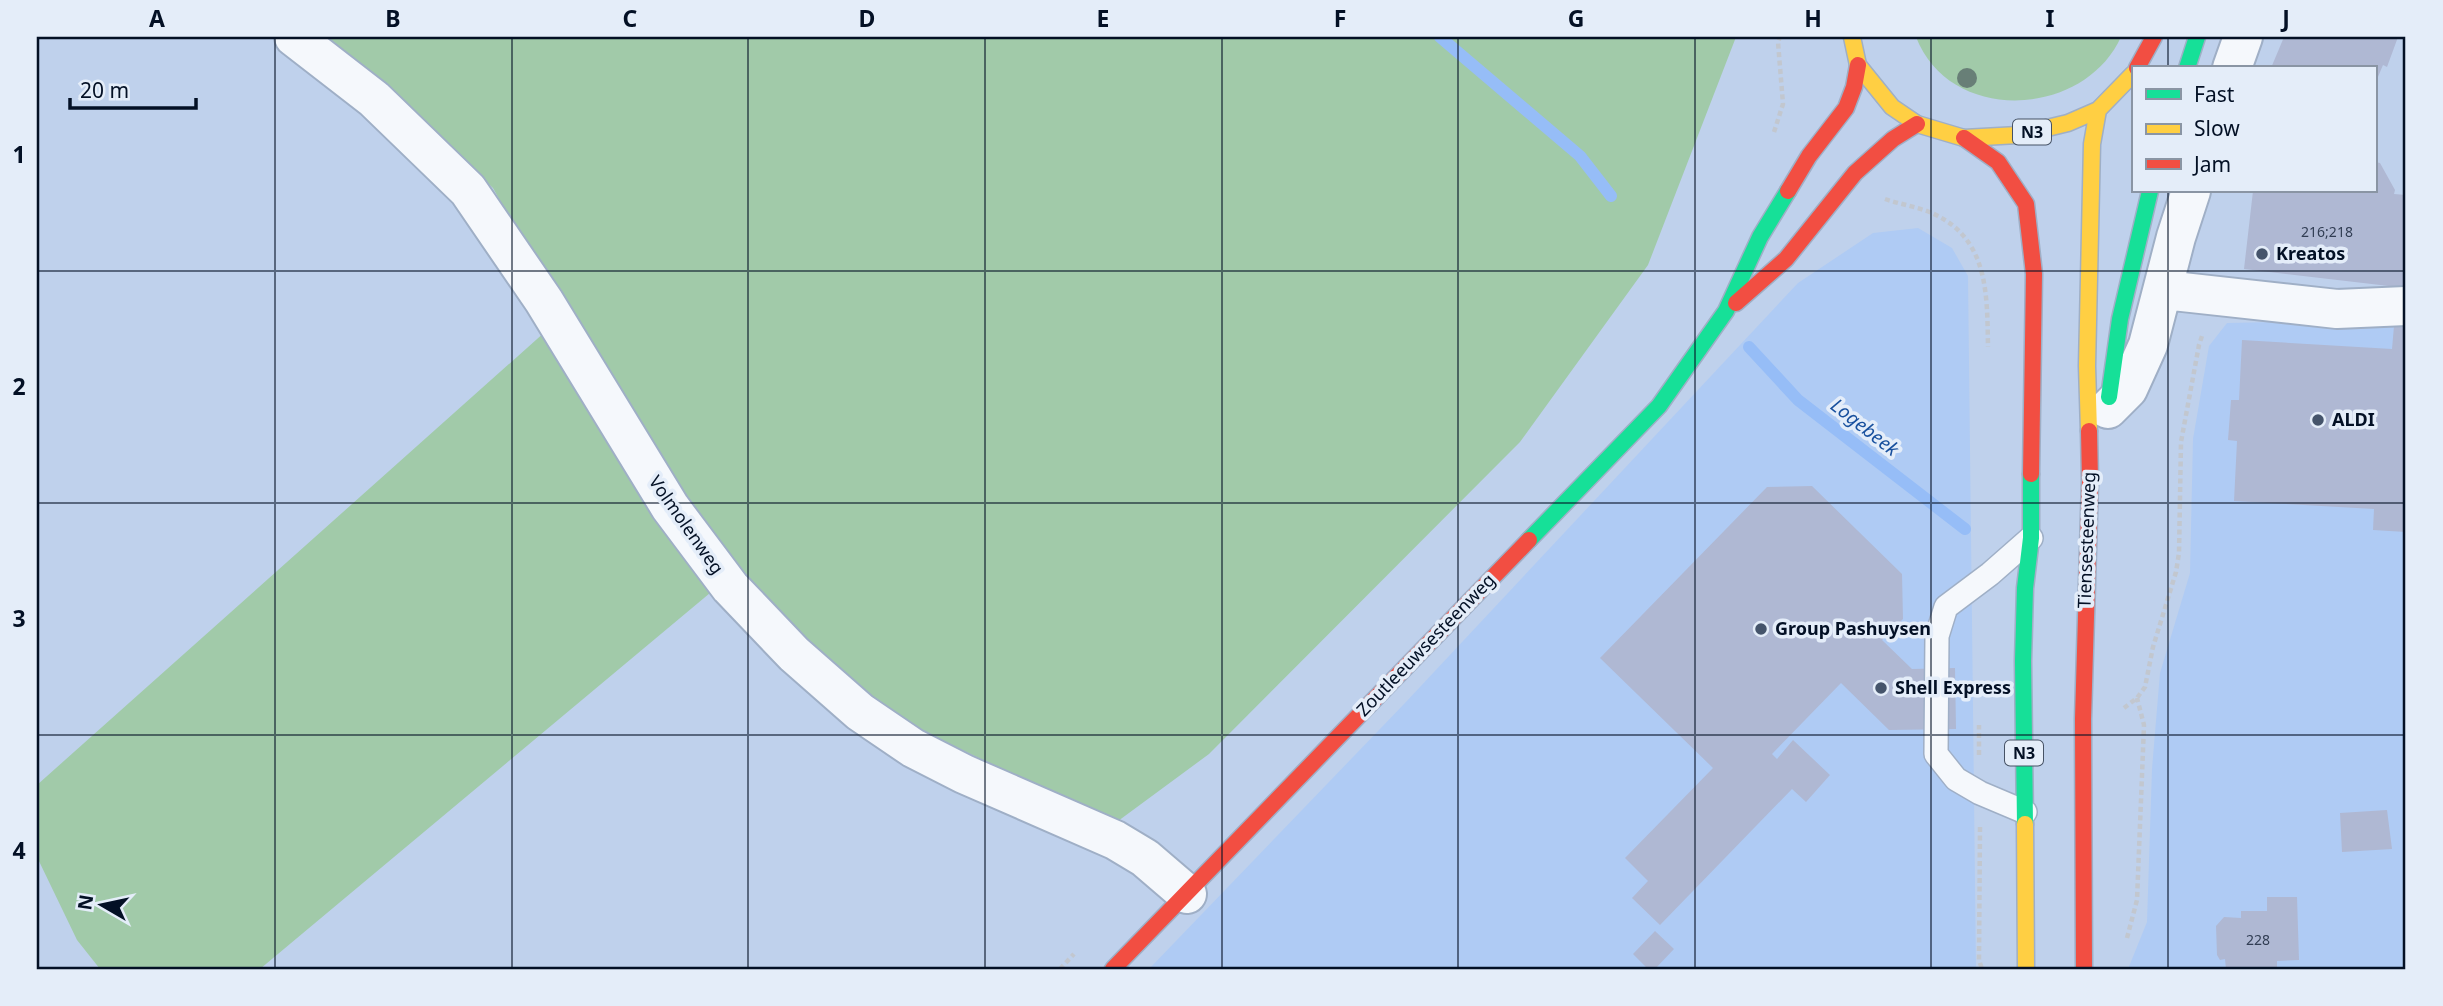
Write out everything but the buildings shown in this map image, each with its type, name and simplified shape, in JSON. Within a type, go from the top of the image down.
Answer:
[{"type":"main road","name":"N3","points":[[1852,37],[1858,65],[1892,107],[1917,124],[1964,138],[1998,162],[2026,204],[2034,274],[2031,538],[2025,588],[2026,969]]},
{"type":"main road","points":[[2138,66],[2154,37]]},
{"type":"main road","points":[[2188,66],[2197,37]]},
{"type":"main road","name":"Zoutleeuwsesteenweg","points":[[1113,969],[1659,406],[1726,311],[1760,237],[1809,156],[1846,108],[1858,65]]},
{"type":"main road","name":"N3","points":[[1964,138],[2030,132],[2068,123],[2098,110],[2132,75]]},
{"type":"main road","name":"Tiensesteenweg","points":[[2084,969],[2082,719],[2090,481],[2087,366],[2092,144],[2098,110]]},
{"type":"main road","name":"Zoutleeuwsesteenweg","points":[[1726,311],[1786,259],[1854,173],[1893,139],[1917,124]]},
{"type":"main road","points":[[2090,481],[2108,409],[2115,343],[2128,277],[2150,192]]},
{"type":"street","name":"Volmolenweg","points":[[294,37],[374,99],[468,190],[544,301],[670,507],[730,587],[794,654],[860,712],[913,748],[964,774],[1115,840],[1145,858],[1187,894]]},
{"type":"street","points":[[2233,66],[2243,37]]},
{"type":"street","points":[[2108,409],[2128,389],[2148,345],[2191,192]]},
{"type":"street","points":[[2164,290],[2337,309],[2406,306]]},
{"type":"lane","points":[[2025,813],[1956,779],[1936,754],[1937,636],[1945,607],[2031,538]]},
{"type":"path","points":[[1771,138],[1783,104],[1778,42],[1780,37]]},
{"type":"path","points":[[1886,200],[1938,215],[1963,236],[1979,260],[1987,290],[1989,360]]},
{"type":"path","points":[[2127,940],[2137,900],[2144,725],[2137,698],[2145,687],[2153,647],[2176,572],[2179,553],[2181,442],[2199,345],[2206,326],[2218,312],[2237,298]]},
{"type":"shaded area","points":[[1918,228],[1952,248],[1968,276],[1976,969],[1149,969],[1405,703],[1798,283],[1873,233]]},
{"type":"shaded area","points":[[2406,319],[2406,969],[2128,969],[2147,922],[2152,769],[2160,673],[2190,573],[2193,439],[2209,346],[2227,323]]},
{"type":"green space","points":[[308,37],[1736,37],[1648,265],[1520,442],[1209,754],[1114,824],[903,721],[825,665],[713,553],[564,317],[493,188],[410,114]]},
{"type":"green space","points":[[1916,37],[2121,37],[2103,64],[2078,84],[2049,96],[2017,100],[1986,97],[1957,86],[1933,66]]},
{"type":"green space","points":[[546,331],[716,588],[260,969],[100,969],[77,940],[37,857],[37,785]]},
{"type":"waterway","name":"Logebeek","points":[[1440,37],[1580,156],[1611,196]]},
{"type":"waterway","name":"Logebeek","points":[[1749,347],[1798,400],[1965,529]]},
{"type":"traffic: fast","points":[[2188,66],[2197,37]]},
{"type":"traffic: fast","points":[[1529,540],[1659,406],[1726,311],[1760,237],[1788,191]]},
{"type":"traffic: fast","points":[[2109,397],[2120,319],[2150,192]]},
{"type":"traffic: fast","points":[[2025,824],[2023,661],[2025,588],[2031,538],[2031,474]]},
{"type":"traffic: slow","points":[[1852,37],[1858,65],[1892,107],[1917,124],[1964,138],[2018,135],[2068,123],[2098,110],[2132,75]]},
{"type":"traffic: slow","points":[[2089,431],[2087,366],[2092,144],[2098,110]]},
{"type":"traffic: slow","points":[[2025,824],[2026,969]]},
{"type":"traffic: jam","points":[[2138,66],[2154,37]]},
{"type":"traffic: jam","points":[[1788,191],[1809,156],[1846,108],[1858,65]]},
{"type":"traffic: jam","points":[[1736,303],[1786,259],[1855,173],[1893,139],[1917,124]]},
{"type":"traffic: jam","points":[[1964,138],[1998,162],[2026,204],[2034,274],[2031,474]]},
{"type":"traffic: jam","points":[[2084,969],[2083,719],[2089,431]]},
{"type":"traffic: jam","points":[[1113,969],[1529,540]]},
{"type":"place","name":"Kreatos","points":[[2262,254]]},
{"type":"place","name":"ALDI","points":[[2318,420]]},
{"type":"place","name":"Group Pashuysen","points":[[1761,629]]},
{"type":"place","name":"Shell Express","points":[[1881,688]]}]
